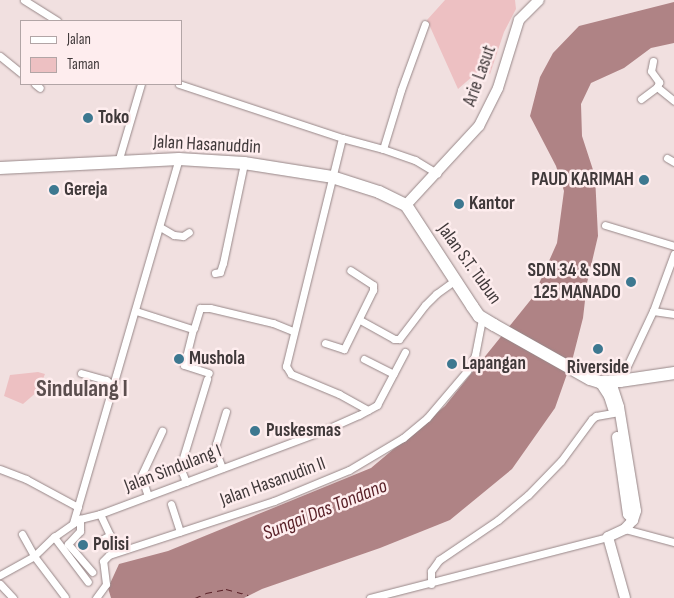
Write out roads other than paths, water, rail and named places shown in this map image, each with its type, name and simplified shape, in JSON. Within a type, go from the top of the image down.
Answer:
[{"type":"highway","name":"Jalan Hasanuddin","points":[[0,168],[179,159],[244,163],[332,177],[379,192],[406,205]]},
{"type":"highway","name":"Jalan S.T. Tubun","points":[[406,205],[454,281],[488,321],[605,381]]},
{"type":"highway","points":[[605,381],[674,373]]},
{"type":"main road","name":"Arie Lasut","points":[[406,205],[479,126],[498,88],[519,20],[539,0]]},
{"type":"main road","points":[[605,381],[618,411],[628,514],[634,520],[625,528],[608,537],[625,598]]},
{"type":"street","points":[[24,0],[55,20]]},
{"type":"street","points":[[383,148],[425,24]]},
{"type":"street","points":[[0,56],[20,72]]},
{"type":"street","points":[[641,99],[657,86],[659,82],[651,71],[653,61]]},
{"type":"street","points":[[118,162],[141,85]]},
{"type":"street","points":[[182,85],[342,138],[383,148],[415,160],[437,173]]},
{"type":"street","points":[[657,86],[674,101]]},
{"type":"street","points":[[342,138],[293,331],[286,366],[289,373],[368,410],[377,405],[405,352]]},
{"type":"street","points":[[667,158],[674,162]]},
{"type":"street","points":[[92,572],[68,544],[80,531],[76,521],[78,507],[179,159]]},
{"type":"street","points":[[215,274],[219,273],[223,263],[244,163]]},
{"type":"street","points":[[605,225],[674,246]]},
{"type":"street","points":[[160,227],[174,235],[183,236],[189,232]]},
{"type":"street","points":[[605,381],[653,311],[674,254]]},
{"type":"street","points":[[325,343],[344,349],[360,320],[374,288],[350,270]]},
{"type":"street","points":[[360,320],[394,339],[399,339],[425,305],[454,281]]},
{"type":"street","points":[[186,482],[182,472],[182,461],[208,376],[184,365],[193,328],[201,307],[231,312],[293,331]]},
{"type":"street","points":[[136,311],[193,328]]},
{"type":"street","points":[[653,311],[674,314]]},
{"type":"street","name":"Jalan Hasanudin II","points":[[97,597],[106,584],[102,565],[106,557],[274,501],[338,475],[377,455],[404,438],[433,412],[467,371],[488,321]]},
{"type":"street","points":[[364,359],[393,374]]},
{"type":"street","points":[[81,373],[106,380],[113,386]]},
{"type":"street","name":"Jalan Sindulang I","points":[[0,574],[34,556],[54,536],[76,521],[100,514],[347,421],[368,410]]},
{"type":"street","points":[[222,468],[216,452],[216,444],[226,411]]},
{"type":"street","points":[[431,584],[431,571],[439,560],[498,520],[528,495],[560,461],[592,419],[618,411]]},
{"type":"street","points":[[148,496],[142,484],[141,476],[162,431]]},
{"type":"street","points":[[0,469],[26,479],[78,507]]},
{"type":"street","points":[[172,504],[180,532]]},
{"type":"street","points":[[100,514],[110,535],[101,540]]},
{"type":"street","points":[[625,528],[674,542]]},
{"type":"street","points":[[22,534],[34,556],[65,597]]},
{"type":"street","points":[[54,536],[88,582]]},
{"type":"street","points":[[370,598],[431,584],[608,537]]},
{"type":"street","points":[[0,584],[13,598]]},
{"type":"water","name":"Sungai Das Tondano","points":[[674,2],[674,43],[651,48],[624,68],[591,83],[581,104],[582,136],[595,176],[598,236],[587,283],[583,318],[573,357],[555,408],[512,469],[450,520],[380,548],[262,589],[244,598],[111,598],[108,588],[119,564],[168,551],[371,468],[445,406],[533,297],[557,243],[564,191],[556,166],[530,116],[540,77],[553,53],[579,26]]},
{"type":"place","name":"Toko","points":[[88,118]]},
{"type":"place","name":"PAUD KARIMAH","points":[[644,180]]},
{"type":"place","name":"Gereja","points":[[54,190]]},
{"type":"place","name":"Kantor","points":[[459,204]]},
{"type":"place","name":"SDN 34 & SDN 125 MANADO","points":[[631,282]]},
{"type":"place","name":"Riverside","points":[[598,349]]},
{"type":"place","name":"Mushola","points":[[179,359]]},
{"type":"place","name":"Lapangan","points":[[452,364]]},
{"type":"place","name":"Puskesmas","points":[[255,431]]},
{"type":"place","name":"Polisi","points":[[83,545]]},
{"type":"district","name":"Sindulang I","points":[[82,389]]}]
